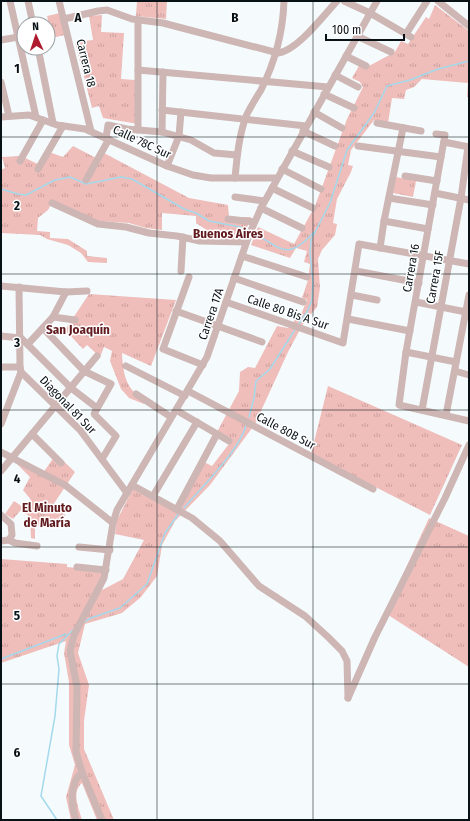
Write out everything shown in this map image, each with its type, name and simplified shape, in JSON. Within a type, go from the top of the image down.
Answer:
[{"type":"street","points":[[10,1],[16,20]]},
{"type":"street","points":[[28,1],[31,16]]},
{"type":"street","name":"Carrera 18","points":[[59,1],[91,131]]},
{"type":"street","points":[[235,178],[238,155],[246,119],[276,53],[282,29],[284,1]]},
{"type":"street","points":[[64,19],[101,10],[107,10],[138,20],[163,23],[276,53],[285,51],[295,45],[337,1]]},
{"type":"street","points":[[344,1],[370,13],[409,35],[427,1]]},
{"type":"street","name":"Carrera 17A","points":[[102,820],[82,772],[76,747],[76,686],[70,656],[74,635],[104,578],[110,550],[113,523],[117,510],[203,365],[250,232],[262,205],[377,1]]},
{"type":"street","points":[[441,2],[469,26]]},
{"type":"street","points":[[138,20],[138,130]]},
{"type":"street","points":[[357,36],[391,52]]},
{"type":"street","points":[[1,40],[16,37]]},
{"type":"street","points":[[25,56],[36,117]]},
{"type":"street","points":[[40,56],[53,123]]},
{"type":"street","points":[[346,56],[366,66]]},
{"type":"street","points":[[138,70],[264,82],[326,91],[354,108]]},
{"type":"street","points":[[162,132],[163,72]]},
{"type":"street","points":[[335,75],[358,88]]},
{"type":"street","points":[[1,82],[5,116]]},
{"type":"street","points":[[162,110],[246,119],[305,128],[336,146]]},
{"type":"street","points":[[166,166],[180,136],[180,112]]},
{"type":"street","points":[[314,112],[342,128]]},
{"type":"street","name":"Calle 78C Sur","points":[[5,116],[36,117],[63,126],[91,131],[166,166],[198,176],[277,178]]},
{"type":"street","points":[[20,161],[43,120]]},
{"type":"street","points":[[377,123],[421,131]]},
{"type":"street","points":[[86,180],[108,138],[108,125],[162,132],[180,136],[191,140],[214,153],[238,155]]},
{"type":"street","points":[[38,170],[63,126]]},
{"type":"street","points":[[380,248],[384,221],[400,151],[403,128]]},
{"type":"street","points":[[436,134],[468,147]]},
{"type":"street","name":"Carrera 16","points":[[422,410],[399,405],[406,352],[445,138]]},
{"type":"street","points":[[358,146],[442,157]]},
{"type":"street","name":"Carrera 15F","points":[[422,410],[461,198],[468,147]]},
{"type":"street","points":[[292,151],[329,167]]},
{"type":"street","points":[[282,169],[321,189]]},
{"type":"street","points":[[405,176],[437,181]]},
{"type":"street","points":[[272,188],[313,208]]},
{"type":"street","points":[[435,193],[469,200]]},
{"type":"street","points":[[235,197],[262,205],[302,228]]},
{"type":"street","points":[[389,198],[432,205]]},
{"type":"street","points":[[52,203],[98,224],[126,227],[149,233],[183,237],[200,241],[250,232]]},
{"type":"street","points":[[228,219],[250,232]]},
{"type":"street","points":[[384,221],[428,230]]},
{"type":"street","points":[[181,271],[183,237]]},
{"type":"street","points":[[410,331],[348,319],[359,244],[469,264]]},
{"type":"street","points":[[242,256],[307,277]]},
{"type":"street","points":[[356,271],[419,283]]},
{"type":"street","points":[[189,276],[163,349],[203,365]]},
{"type":"street","points":[[234,278],[303,302]]},
{"type":"street","points":[[1,286],[66,292],[87,291]]},
{"type":"street","points":[[1,424],[20,370],[20,287]]},
{"type":"street","points":[[28,344],[53,317],[66,292]]},
{"type":"street","points":[[352,295],[377,300]]},
{"type":"street","points":[[446,416],[456,362],[466,329],[466,312],[469,295]]},
{"type":"street","name":"Calle 80 Bis A Sur","points":[[226,302],[343,342],[348,319]]},
{"type":"street","points":[[416,302],[466,312]]},
{"type":"street","points":[[176,311],[262,342]]},
{"type":"street","points":[[53,317],[75,320]]},
{"type":"street","points":[[43,328],[84,371],[111,384],[96,411]]},
{"type":"street","points":[[1,336],[21,338],[96,411],[116,436],[102,459]]},
{"type":"street","points":[[406,352],[456,362]]},
{"type":"street","points":[[1,471],[97,356]]},
{"type":"street","name":"Calle 80B Sur","points":[[126,366],[186,393],[373,489]]},
{"type":"street","points":[[1,367],[20,370]]},
{"type":"street","name":"Diagonal 81 Sur","points":[[20,370],[80,430],[127,493]]},
{"type":"street","points":[[455,371],[469,375]]},
{"type":"street","points":[[136,394],[171,417]]},
{"type":"street","points":[[176,410],[229,441]]},
{"type":"street","points":[[422,410],[469,421]]},
{"type":"street","points":[[153,496],[196,422]]},
{"type":"street","points":[[32,434],[61,463]]},
{"type":"street","points":[[177,509],[217,434]]},
{"type":"street","points":[[132,485],[192,518],[220,541],[259,586],[304,616],[342,651],[347,661],[348,698],[375,637],[435,519],[469,445]]},
{"type":"street","points":[[1,452],[65,485],[113,523]]},
{"type":"street","points":[[1,515],[11,524],[12,535],[9,540]]},
{"type":"street","points":[[1,541],[9,540],[15,543],[37,546]]},
{"type":"street","points":[[79,547],[110,550]]},
{"type":"street","points":[[77,568],[106,570]]},
{"type":"street","points":[[76,820],[73,813],[72,793],[77,776],[82,772]]},
{"type":"green space","points":[[137,1],[167,1],[166,19],[136,16]]},
{"type":"green space","points":[[435,5],[469,31],[469,97],[467,97],[468,83],[422,79],[414,87],[406,90],[404,99],[392,98],[388,123],[374,120],[351,150],[348,165],[353,166],[337,199],[333,223],[337,224],[335,235],[322,250],[318,259],[320,288],[317,307],[303,324],[288,352],[255,424],[210,485],[175,521],[162,545],[157,576],[141,597],[122,613],[85,624],[78,653],[89,685],[84,721],[84,749],[114,820],[97,820],[82,783],[76,796],[82,820],[71,820],[66,797],[75,765],[69,745],[69,682],[64,653],[66,641],[1,663],[1,559],[67,564],[67,567],[108,571],[102,590],[123,579],[144,540],[115,534],[117,520],[133,489],[174,510],[204,462],[212,466],[232,440],[217,432],[239,391],[240,372],[248,367],[255,368],[277,326],[288,328],[302,312],[307,300],[302,298],[308,280],[310,264],[304,262],[307,251],[296,248],[290,258],[251,245],[258,227],[294,244],[315,206],[347,119],[363,87],[360,82],[352,78],[360,64],[367,67],[395,52],[401,41],[408,44],[426,17],[429,19]]},
{"type":"green space","points":[[60,13],[65,35],[56,37],[56,16],[47,16]]},
{"type":"green space","points":[[102,15],[101,32],[124,33],[121,79],[135,80],[138,124],[103,118],[99,106],[92,108],[75,42],[93,40],[89,16]]},
{"type":"green space","points":[[73,146],[100,160],[104,153],[189,198],[228,205],[229,217],[251,217],[245,232],[237,239],[207,239],[211,233],[196,223],[196,216],[162,213],[162,230],[146,228],[129,223],[99,221],[53,201],[48,210],[38,218],[37,231],[50,232],[50,238],[68,239],[87,251],[87,256],[107,258],[107,263],[88,262],[81,253],[68,245],[47,239],[40,235],[1,233],[1,170],[5,168],[2,157],[21,156],[42,166],[49,152],[63,157]]},
{"type":"green space","points":[[396,177],[416,181],[413,197],[393,193]]},
{"type":"green space","points":[[89,294],[176,300],[151,366],[122,353],[123,368],[127,381],[134,392],[145,401],[144,404],[129,398],[121,389],[110,361],[112,351],[104,347],[100,357],[87,345],[83,349],[65,330]]},
{"type":"green space","points":[[328,386],[462,445],[430,515],[311,454]]},
{"type":"green space","points":[[56,454],[75,472],[53,505],[65,515],[64,528],[35,525],[35,539],[31,538],[30,517],[21,510],[13,519],[5,514],[14,501],[23,507],[31,500],[23,490],[30,477],[15,462],[41,476]]},
{"type":"green space","points":[[429,518],[469,536],[469,667],[385,613]]},
{"type":"waterway","points":[[298,325],[307,312],[312,300],[313,282],[310,253],[311,240],[330,203],[347,150],[374,113],[387,86],[410,80],[438,69],[469,61]]},
{"type":"waterway","points":[[1,189],[26,195],[55,180],[70,177],[86,184],[121,177],[132,179],[184,209],[196,213],[209,221],[240,227],[248,231]]},
{"type":"waterway","points":[[253,233],[277,247],[290,250],[304,242],[314,232]]},
{"type":"waterway","points":[[249,417],[254,398],[256,381],[270,369],[296,328]]},
{"type":"waterway","points":[[184,508],[210,480],[228,457],[236,446],[246,425]]},
{"type":"waterway","points":[[84,622],[120,608],[147,584],[165,533],[179,513]]},
{"type":"waterway","points":[[57,820],[41,796],[55,716],[59,669],[57,656],[59,644],[74,629]]},
{"type":"waterway","points":[[1,659],[66,634]]},
{"type":"district","name":"Buenos Aires","points":[[228,233]]},
{"type":"district","name":"San Joaquín","points":[[78,329]]},
{"type":"district","name":"El Minuto de María","points":[[47,514]]}]
